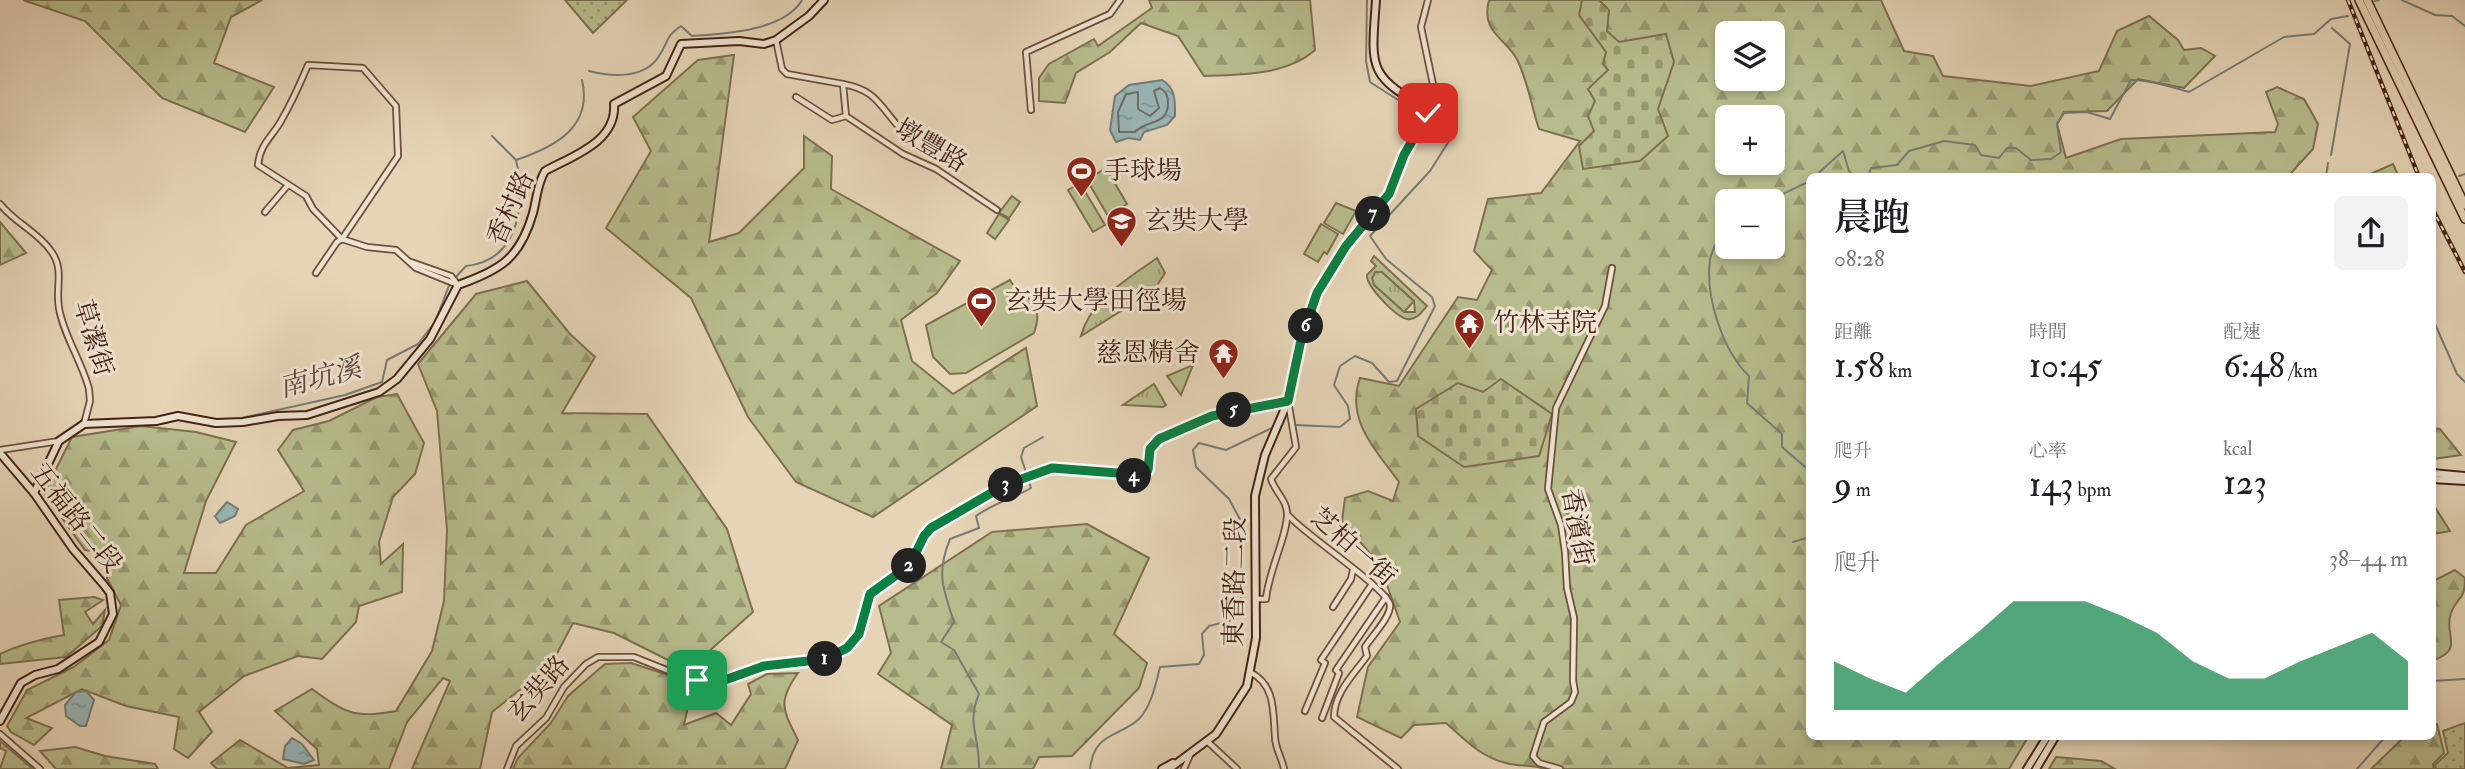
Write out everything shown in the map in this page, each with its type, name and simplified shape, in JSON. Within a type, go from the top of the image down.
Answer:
[{"type":"main road","points":[[2359,0],[2465,219]]},
{"type":"main road","points":[[2367,0],[2465,205]]},
{"type":"street","points":[[776,40],[809,16],[824,0]]},
{"type":"street","points":[[1031,110],[1026,52],[1110,14],[1119,0]]},
{"type":"street","points":[[1376,0],[1374,53],[1380,76],[1429,112]]},
{"type":"street","points":[[1254,599],[1266,599],[1269,573],[1288,515],[1285,502],[1271,479],[1296,447],[1288,401],[1301,340],[1317,293],[1346,246],[1389,194],[1404,155],[1429,112],[1435,94],[1422,27],[1428,0]]},
{"type":"street","name":"墩豐路","points":[[776,40],[782,69],[787,74],[862,88],[885,106],[902,130],[930,151]]},
{"type":"street","name":"香村路","points":[[453,282],[491,273],[508,262],[525,235],[545,171],[579,155],[594,142],[614,121],[614,104],[666,76],[681,44],[739,41],[764,44],[776,40]]},
{"type":"street","points":[[0,452],[59,441],[84,424],[156,421],[178,416],[216,423],[243,422],[306,415],[379,391],[397,379],[430,339],[453,282],[411,262],[396,250],[374,248],[342,239],[313,209],[306,196],[258,164],[259,153],[296,95],[308,65],[363,68],[396,106],[398,156],[342,239],[337,242],[316,273]]},
{"type":"street","points":[[843,84],[846,116]]},
{"type":"street","name":"墩豐路","points":[[796,97],[832,120],[846,116],[904,154],[936,169],[997,210]]},
{"type":"street","points":[[265,212],[288,185]]},
{"type":"street","name":"草潔街","points":[[0,204],[19,226],[39,238],[60,269],[60,314],[89,389],[90,401],[84,424]]},
{"type":"street","name":"香濱街","points":[[1560,769],[1539,763],[1533,756],[1544,723],[1571,702],[1576,692],[1573,681],[1574,618],[1567,588],[1561,525],[1548,489],[1549,459],[1556,408],[1605,306],[1612,268]]},
{"type":"street","name":"東香路二段","points":[[1208,742],[1236,707],[1251,672],[1256,638],[1255,496],[1265,455],[1288,401]]},
{"type":"street","name":"玄奘路","points":[[507,769],[521,740],[546,718],[564,687],[586,664],[598,657],[634,657],[684,677],[713,682],[736,677],[764,666],[825,659],[847,648],[859,634],[870,594],[910,565],[924,536],[931,528],[993,492],[1052,468],[1143,475],[1148,470],[1150,449],[1159,439],[1212,416],[1288,401]]},
{"type":"street","points":[[34,493],[59,441]]},
{"type":"street","name":"五福路二段","points":[[0,452],[34,493],[47,516],[110,593],[113,614],[104,635],[91,648],[58,669],[35,675],[21,683],[0,721]]},
{"type":"street","points":[[2436,474],[2465,478]]},
{"type":"street","points":[[2436,479],[2465,478]]},
{"type":"street","name":"芝柏一街","points":[[1288,515],[1305,533],[1386,597],[1390,608],[1388,613],[1364,647],[1367,656],[1348,679],[1334,709],[1334,717],[1398,769]]},
{"type":"street","points":[[1333,607],[1351,579],[1353,570]]},
{"type":"street","points":[[1348,679],[1321,660],[1372,584]]},
{"type":"street","points":[[1322,718],[1337,671],[1386,597]]},
{"type":"street","points":[[1305,711],[1325,663]]},
{"type":"street","points":[[1251,672],[1256,675],[1273,701],[1275,737],[1284,769]]},
{"type":"street","points":[[0,734],[40,769]]},
{"type":"street","points":[[2027,769],[2045,740]]},
{"type":"street","points":[[2036,769],[2053,740]]},
{"type":"street","points":[[1169,769],[1208,742],[1237,769]]},
{"type":"street","points":[[1162,769],[1191,755]]},
{"type":"street","points":[[1184,769],[1191,755]]},
{"type":"green space","points":[[23,0],[262,0],[231,17],[214,63],[274,87],[245,132],[162,98],[85,21]]},
{"type":"green space","points":[[565,0],[627,0],[593,33]]},
{"type":"green space","points":[[1149,0],[1310,0],[1315,50],[1304,58],[1277,69],[1248,74],[1204,76],[1178,36],[1141,23],[1110,52],[1076,73],[1065,103],[1039,101],[1039,78],[1049,64],[1094,39],[1098,46],[1152,8]]},
{"type":"green space","points":[[1489,0],[1881,0],[1904,51],[1933,56],[1943,76],[2031,86],[2099,71],[2117,31],[2149,16],[2178,40],[2184,50],[2201,48],[2215,56],[2184,88],[2138,79],[2107,111],[2064,112],[2057,124],[2066,158],[2121,139],[2275,132],[2278,124],[2266,92],[2277,87],[2304,99],[2318,124],[2313,149],[2291,173],[1806,173],[1806,740],[2026,740],[2009,769],[1544,769],[1511,764],[1489,757],[1446,723],[1414,725],[1401,738],[1357,717],[1368,667],[1400,622],[1380,565],[1342,521],[1345,498],[1368,491],[1393,501],[1399,482],[1365,434],[1360,421],[1356,393],[1360,378],[1399,386],[1458,297],[1477,300],[1492,270],[1474,251],[1488,199],[1541,193],[1580,141],[1539,129],[1519,63],[1490,26],[1487,10]]},
{"type":"green space","points":[[1582,0],[1599,0],[1609,10],[1607,31],[1619,42],[1666,34],[1674,62],[1658,109],[1668,136],[1640,161],[1583,169],[1579,146],[1594,131],[1588,116],[1595,101],[1588,89],[1608,70],[1603,64],[1606,52],[1579,15]]},
{"type":"green space","points":[[734,55],[709,242],[739,233],[804,168],[804,136],[832,156],[831,189],[960,261],[937,293],[901,320],[912,361],[953,394],[1026,348],[1037,406],[873,517],[796,482],[748,417],[691,298],[606,228],[651,151],[633,117],[698,60]]},
{"type":"green space","points":[[2393,164],[2397,173],[2373,173]]},
{"type":"green space","points":[[1106,168],[1127,204],[1108,216],[1087,180]]},
{"type":"green space","points":[[1080,183],[1105,225],[1093,232],[1068,190]]},
{"type":"green space","points":[[1012,196],[1020,202],[1009,218],[999,213]]},
{"type":"green space","points":[[1336,203],[1356,211],[1343,234],[1324,223]]},
{"type":"green space","points":[[999,214],[1009,220],[995,239],[987,233]]},
{"type":"green space","points":[[0,222],[26,253],[0,265]]},
{"type":"green space","points":[[1321,224],[1338,234],[1327,254],[1324,252],[1318,262],[1304,254]]},
{"type":"green space","points":[[1374,256],[1427,306],[1420,314],[1407,319],[1382,300],[1368,280],[1367,275],[1376,266],[1371,261]],"holes":[[[1375,272],[1382,272],[1414,301],[1415,312],[1404,312],[1374,285],[1372,278]]]},
{"type":"green space","points":[[1157,258],[1165,273],[1154,290],[1081,336],[1086,323],[1101,301]]},
{"type":"green space","points":[[1375,272],[1382,272],[1414,301],[1404,312],[1374,285],[1372,278]]},
{"type":"green space","name":"玄奘大學田徑場","points":[[1010,280],[1034,305],[1037,321],[1034,333],[966,373],[950,374],[933,357],[926,325]]},
{"type":"green space","points":[[527,281],[570,334],[595,357],[562,413],[647,414],[727,529],[753,612],[688,670],[614,633],[573,623],[551,665],[492,712],[480,769],[412,769],[450,681],[443,678],[407,722],[389,769],[217,769],[211,763],[240,740],[288,768],[319,765],[317,749],[275,711],[312,689],[333,704],[351,712],[370,714],[396,711],[432,651],[444,601],[447,530],[437,411],[418,364],[476,294]]},
{"type":"green space","points":[[1193,365],[1181,395],[1167,376]]},
{"type":"green space","points":[[1501,379],[1552,414],[1539,456],[1464,467],[1418,436],[1416,409],[1458,383],[1483,392]]},
{"type":"green space","points":[[1154,384],[1166,405],[1123,405]]},
{"type":"green space","points":[[397,394],[424,443],[415,474],[393,497],[379,542],[381,564],[403,544],[402,592],[359,606],[356,622],[322,659],[298,656],[244,676],[199,712],[212,732],[188,758],[174,749],[179,717],[126,706],[82,689],[26,718],[52,728],[34,745],[11,732],[7,726],[27,690],[74,667],[109,640],[121,605],[107,578],[110,553],[85,550],[44,493],[72,437],[141,426],[196,432],[236,442],[206,501],[184,573],[216,573],[246,525],[304,491],[278,450],[293,430],[329,421],[377,397]]},
{"type":"green space","points":[[2436,428],[2440,429],[2461,455],[2436,459]]},
{"type":"green space","points":[[2436,509],[2450,531],[2436,533]]},
{"type":"green space","points":[[1087,524],[1149,558],[1114,634],[1147,663],[1139,688],[1072,756],[1039,757],[1033,769],[941,769],[952,725],[878,674],[891,653],[879,606],[992,532]]},
{"type":"green space","points":[[2455,570],[2465,578],[2464,591],[2453,608],[2449,621],[2451,646],[2449,651],[2436,659],[2436,580]]},
{"type":"green space","points":[[94,597],[103,600],[85,612],[93,624],[105,610],[102,626],[66,657],[0,664],[0,654],[32,642],[64,635],[59,600]]},
{"type":"green space","points":[[631,663],[693,683],[684,725],[716,713],[731,725],[751,694],[748,684],[767,674],[798,673],[787,691],[784,706],[798,740],[785,769],[513,769],[518,758],[551,723],[568,696],[605,664]]},
{"type":"green space","points":[[2465,723],[2465,769],[2436,769],[2435,765],[2448,753],[2443,731]]},
{"type":"green space","points":[[2437,724],[2444,753],[2433,764],[2434,769],[2371,769],[2401,740],[2436,740]]},
{"type":"green space","points":[[0,741],[33,769],[0,769],[6,751],[0,748]]},
{"type":"green space","points":[[75,747],[105,756],[155,764],[158,769],[56,769],[40,751]]},
{"type":"green space","points":[[2056,757],[2101,761],[2115,769],[2049,769]]},
{"type":"water","points":[[1162,80],[1172,91],[1175,116],[1167,125],[1144,132],[1140,140],[1128,138],[1116,142],[1110,130],[1115,96],[1129,85]]},
{"type":"water","points":[[227,502],[238,509],[235,516],[220,523],[215,516]]},
{"type":"water","points":[[86,691],[94,700],[86,726],[80,726],[66,716],[65,705],[76,692]]},
{"type":"water","points":[[292,738],[302,744],[314,760],[304,764],[283,759],[285,746]]},
{"type":"waterway","name":"南坑溪","points":[[589,71],[618,75],[637,72],[653,63],[670,36],[681,26],[692,36],[752,29],[782,18],[802,0]]},
{"type":"waterway","points":[[1367,0],[1366,61],[1370,82],[1423,116]]},
{"type":"waterway","points":[[2375,1],[2379,0]]},
{"type":"waterway","points":[[2402,0],[2435,15],[2452,16],[2465,26]]},
{"type":"waterway","points":[[1869,173],[1871,168],[1897,165],[1909,151],[1944,141],[1975,145],[1981,155],[1999,158],[2007,148],[2016,148],[2031,160],[2051,159],[2061,152],[2057,124],[2064,113],[2087,112],[2110,119],[2131,80],[2152,82],[2189,92],[2284,37],[2314,34],[2331,19],[2348,16]]},
{"type":"waterway","points":[[2331,155],[2350,44],[2332,28]]},
{"type":"waterway","name":"南坑溪","points":[[454,279],[466,266],[484,262],[497,254],[508,242],[519,212],[516,160],[544,149],[568,133],[582,110],[582,80]]},
{"type":"waterway","points":[[1295,425],[1340,427],[1350,419],[1348,406],[1334,385],[1340,366],[1355,356],[1372,363],[1389,382],[1397,381],[1435,306],[1432,297],[1386,259],[1370,236],[1430,171],[1449,141],[1444,130],[1428,119]]},
{"type":"waterway","points":[[492,136],[516,160]]},
{"type":"waterway","points":[[1818,173],[1843,151],[1851,173]]},
{"type":"waterway","points":[[2327,173],[2328,163]]},
{"type":"waterway","points":[[2459,176],[2465,174]]},
{"type":"waterway","points":[[1785,193],[1806,183]]},
{"type":"waterway","points":[[1715,246],[1709,275],[1713,306],[1731,353],[1749,376],[1747,403],[1782,434],[1782,447],[1806,468]]},
{"type":"waterway","name":"南坑溪","points":[[242,418],[345,395],[382,382],[387,360],[418,344],[435,322],[450,283]]},
{"type":"waterway","points":[[2436,326],[2457,374],[2465,382]]},
{"type":"waterway","points":[[1090,769],[1096,748],[1143,714],[1153,694],[1160,667],[1199,664],[1204,655],[1202,634],[1209,626],[1229,621],[1241,607],[1242,523],[1229,499],[1196,467],[1193,450],[1199,443],[1226,450],[1272,428]]},
{"type":"waterway","points":[[979,769],[974,722],[979,694],[954,650],[941,642],[954,622],[944,590],[943,562],[950,539],[979,528],[976,516],[1031,488],[1021,457],[1024,448],[1043,437]]},
{"type":"waterway","points":[[1793,542],[1806,538]]},
{"type":"waterway","points":[[2436,681],[2465,679]]},
{"type":"waterway","points":[[2357,769],[2382,740]]},
{"type":"railway","points":[[2348,0],[2417,173]]},
{"type":"railway","points":[[2436,216],[2465,272]]},
{"type":"place","name":"手球場","points":[[1081,198]]},
{"type":"place","name":"玄奘大學","points":[[1122,248]]},
{"type":"place","name":"玄奘大學田徑場","points":[[982,328]]},
{"type":"place","name":"竹林寺院","points":[[1470,350]]},
{"type":"place","name":"慈恩精舍","points":[[1223,380]]},
{"type":"route","points":[[697,680],[722,681],[764,666],[825,659],[847,648],[859,634],[870,594],[910,565],[924,536],[931,528],[1005,485],[1052,468],[1143,475],[1148,470],[1153,442],[1212,416],[1288,401],[1301,340],[1317,293],[1339,255],[1389,194],[1404,155],[1428,113]]}]
